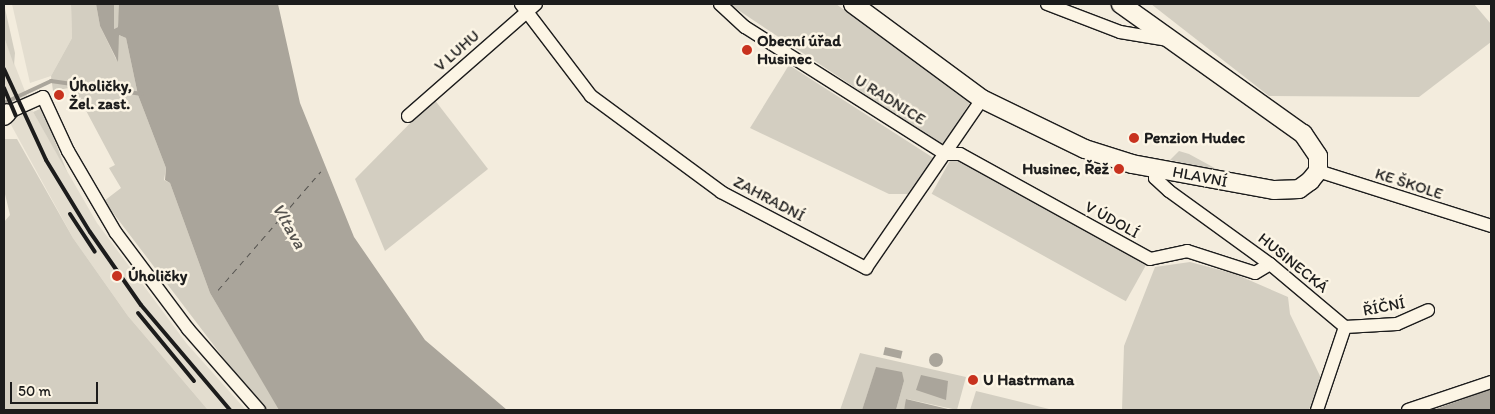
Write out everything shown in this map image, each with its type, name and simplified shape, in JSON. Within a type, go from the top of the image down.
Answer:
[{"type":"street","name":"U RADNICE","points":[[720,4],[745,27],[945,154]]},
{"type":"street","name":"HLAVNÍ","points":[[853,4],[982,99],[1085,149],[1157,169],[1280,191],[1305,186],[1318,171]]},
{"type":"street","points":[[1047,4],[1120,32],[1170,40]]},
{"type":"street","points":[[1121,4],[1303,134],[1317,152],[1318,171]]},
{"type":"street","name":"ZAHRADNÍ","points":[[528,6],[591,96],[721,192],[866,268],[982,99]]},
{"type":"street","name":"V LUHU","points":[[408,116],[528,6]]},
{"type":"street","points":[[5,114],[43,98],[68,151],[116,232],[188,329],[258,410]]},
{"type":"street","name":"V ÚDOLÍ","points":[[945,154],[960,154],[1150,259],[1187,250],[1255,273],[1270,264]]},
{"type":"street","name":"HUSINECKÁ","points":[[1157,169],[1156,178],[1169,191],[1270,264],[1345,327]]},
{"type":"street","name":"KE ŠKOLE","points":[[1318,171],[1491,226]]},
{"type":"street","name":"ŘÍČNÍ","points":[[1345,327],[1397,324],[1428,310]]},
{"type":"street","points":[[1316,410],[1345,327]]},
{"type":"street","points":[[1408,410],[1491,382]]},
{"type":"shaded area","points":[[4,4],[15,53],[14,65],[4,37]]},
{"type":"shaded area","points":[[12,4],[71,4],[72,38],[51,76],[30,83]]},
{"type":"shaded area","points":[[71,4],[96,4],[100,26],[116,59],[119,35],[126,38],[138,95],[166,168],[164,180],[170,183],[210,293],[280,410],[263,410],[104,201],[121,188],[109,168],[115,165],[83,105],[79,106],[74,87],[53,91],[51,76],[72,38]]},
{"type":"shaded area","points":[[114,4],[120,5],[118,27],[114,29]]},
{"type":"shaded area","points":[[729,4],[836,4],[971,101],[943,146]]},
{"type":"shaded area","points":[[1151,4],[1474,4],[1491,24],[1491,42],[1419,97],[1269,96]]},
{"type":"shaded area","points":[[4,37],[33,112],[97,223],[187,344],[246,410],[208,410],[128,316],[73,238],[4,112]]},
{"type":"shaded area","points":[[789,65],[935,159],[913,194],[889,194],[750,128]]},
{"type":"shaded area","points":[[434,99],[488,169],[385,251],[355,179]]},
{"type":"shaded area","points":[[42,108],[67,172],[33,112]]},
{"type":"shaded area","points":[[4,139],[17,139],[73,238],[128,316],[208,410],[4,410],[4,222],[10,215],[4,190]]},
{"type":"shaded area","points":[[1179,151],[1189,154],[1222,172],[1170,160]]},
{"type":"shaded area","points":[[952,157],[1146,265],[1126,301],[932,194]]},
{"type":"shaded area","points":[[1190,262],[1235,274],[1288,297],[1290,314],[1321,378],[1309,410],[1122,410],[1124,346],[1155,267]]},
{"type":"shaded area","points":[[860,353],[966,377],[957,410],[907,399],[904,410],[896,410],[904,381],[876,368],[862,410],[840,410]]},
{"type":"shaded area","points":[[976,391],[1053,410],[970,410]]},
{"type":"water","name":"Vltava","points":[[96,4],[114,4],[114,29],[118,27],[119,4],[278,4],[300,103],[354,237],[425,340],[507,410],[279,410],[210,293],[170,183],[165,180],[166,168],[138,95],[126,38],[119,35],[118,62],[100,26]]},
{"type":"water","points":[[885,347],[903,351],[901,359],[883,355]]},
{"type":"water","points":[[936,353],[941,355],[943,360],[941,365],[936,367],[931,365],[929,360],[931,355]]},
{"type":"water","points":[[876,367],[902,372],[904,381],[896,410],[862,410]]},
{"type":"water","points":[[921,375],[948,381],[946,400],[916,390]]},
{"type":"water","points":[[1491,389],[1491,410],[1433,410]]},
{"type":"water","points":[[906,399],[948,409],[948,410],[904,410]]},
{"type":"waterway","points":[[4,103],[51,81],[142,94]]},
{"type":"ferry route","points":[[218,290],[321,171]]},
{"type":"railway","points":[[4,69],[46,160],[90,232],[141,305],[230,410]]},
{"type":"railway","points":[[4,88],[16,116]]},
{"type":"railway","points":[[70,214],[95,252]]},
{"type":"railway","points":[[138,313],[194,381]]},
{"type":"place","name":"Obecní úřad Husinec","points":[[747,50]]},
{"type":"place","name":"Úholičky, Žel. zast.","points":[[59,95]]},
{"type":"place","name":"Penzion Hudec","points":[[1134,138]]},
{"type":"place","name":"Husinec, Řež","points":[[1119,169]]},
{"type":"place","name":"Úholičky","points":[[117,276]]},
{"type":"place","name":"U Hastrmana","points":[[973,380]]}]
